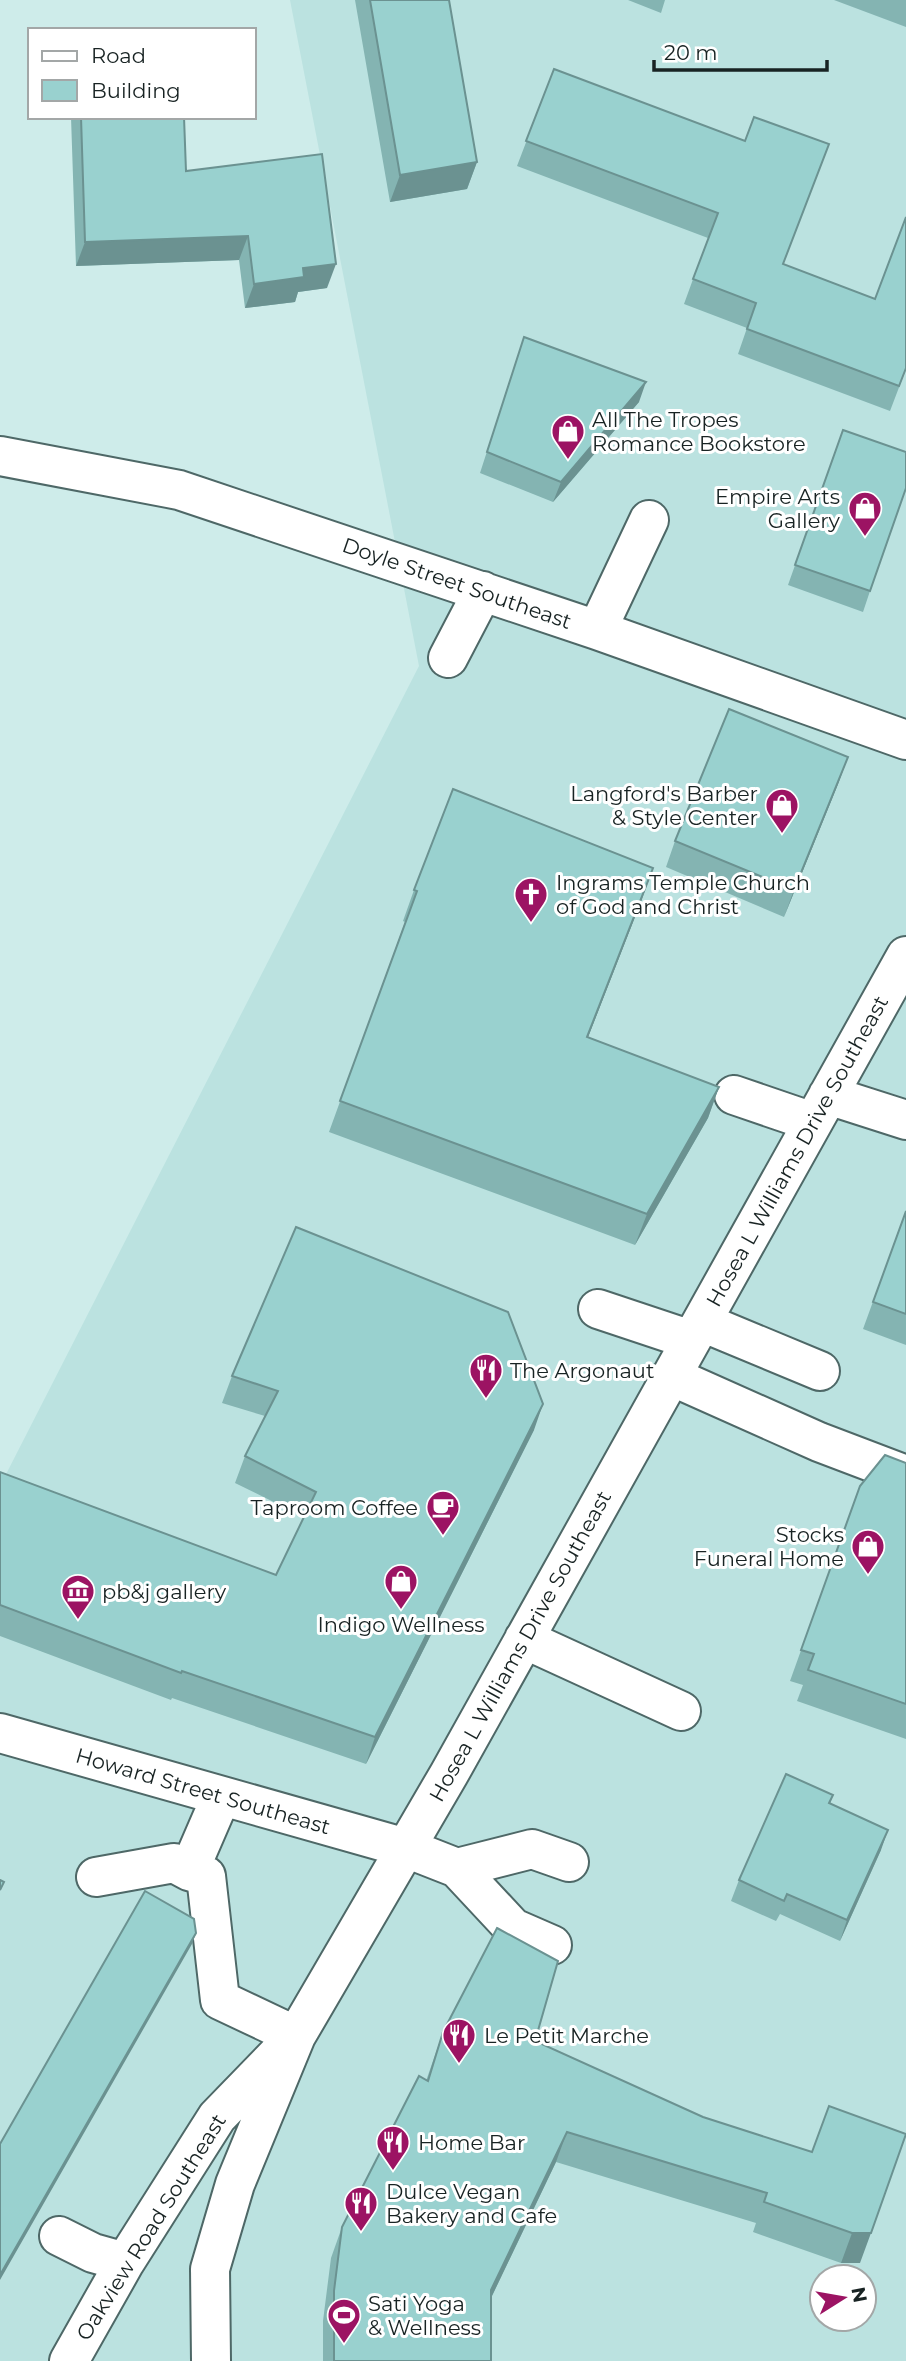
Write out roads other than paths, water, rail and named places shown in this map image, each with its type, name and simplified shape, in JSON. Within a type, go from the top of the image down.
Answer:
[{"type":"street","name":"Doyle Street Southeast","points":[[0,456],[179,490],[597,630],[906,740]]},
{"type":"street","points":[[597,630],[649,520]]},
{"type":"street","points":[[448,658],[483,591]]},
{"type":"street","name":"Hosea L Williams Drive Southeast","points":[[211,2361],[211,2269],[235,2183],[296,2036],[406,1848],[906,956]]},
{"type":"street","points":[[734,1095],[906,1120]]},
{"type":"street","points":[[598,1309],[696,1331],[820,1371]]},
{"type":"street","points":[[671,1376],[819,1442],[906,1475]]},
{"type":"street","points":[[524,1639],[681,1711]]},
{"type":"street","name":"Howard Street Southeast","points":[[0,1733],[406,1848],[457,1868]]},
{"type":"street","points":[[189,1871],[221,1797]]},
{"type":"street","points":[[552,1945],[513,1928],[457,1868],[532,1849],[569,1862]]},
{"type":"street","points":[[96,1877],[174,1863],[206,1877],[220,2000],[296,2036]]},
{"type":"street","name":"Oakview Road Southeast","points":[[69,2361],[125,2262],[217,2117],[296,2036]]},
{"type":"street","points":[[59,2236],[93,2253],[125,2262]]},
{"type":"place","name":"All The Tropes Romance Bookstore","points":[[568,461]]},
{"type":"place","name":"Empire Arts Gallery","points":[[865,538]]},
{"type":"place","name":"Langford's Barber & Style Center","points":[[782,835]]},
{"type":"place","name":"Ingrams Temple Church of God and Christ","points":[[531,924]]},
{"type":"place","name":"The Argonaut","points":[[486,1400]]},
{"type":"place","name":"Taproom Coffee","points":[[443,1537]]},
{"type":"place","name":"Stocks Funeral Home","points":[[868,1576]]},
{"type":"place","name":"Indigo Wellness","points":[[401,1611]]},
{"type":"place","name":"pb&j gallery","points":[[78,1621]]},
{"type":"place","name":"Le Petit Marche","points":[[459,2065]]},
{"type":"place","name":"Home Bar","points":[[393,2172]]},
{"type":"place","name":"Dulce Vegan Bakery and Cafe","points":[[361,2233]]},
{"type":"place","name":"Sati Yoga & Wellness","points":[[344,2345]]}]
